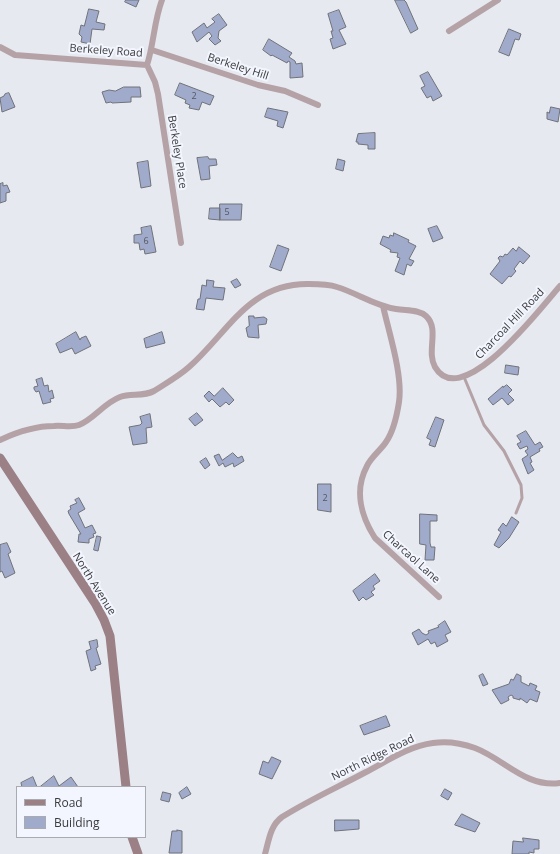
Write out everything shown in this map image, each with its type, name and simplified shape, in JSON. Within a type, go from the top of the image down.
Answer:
[{"type":"street","name":"Berkeley Road","points":[[0,47],[15,55],[147,65],[152,50],[157,12],[162,0]]},
{"type":"street","points":[[449,31],[498,0]]},
{"type":"street","name":"Berkeley Hill","points":[[152,50],[258,85],[285,91],[318,105]]},
{"type":"street","name":"Berkeley Place","points":[[147,65],[155,82],[158,94],[181,243]]},
{"type":"street","points":[[0,440],[32,429],[78,425],[110,402],[119,398],[152,392],[188,368],[251,301],[281,288],[306,284],[335,286],[383,306],[419,312],[425,315],[432,326],[432,356],[436,367],[445,375],[464,377]]},
{"type":"street","name":"Charcoal Hill Road","points":[[464,377],[481,369],[491,361],[560,286]]},
{"type":"street","name":"Charcaol Lane","points":[[383,306],[399,382],[399,401],[395,421],[386,442],[367,465],[362,477],[360,489],[362,510],[368,527],[375,538],[439,597]]},
{"type":"street","name":"North Avenue","points":[[0,458],[95,603],[106,626],[112,654],[126,786]]},
{"type":"street","name":"North Ridge Road","points":[[265,854],[271,829],[282,817],[408,750],[432,743],[450,742],[463,744],[486,754],[530,780],[546,784],[560,783]]},
{"type":"street","points":[[132,838],[138,854]]},
{"type":"lane","points":[[464,377],[484,425],[504,451],[521,485],[522,498],[516,514]]},
{"type":"building","points":[[126,0],[139,0],[136,7],[125,2]]},
{"type":"building","points":[[395,0],[404,0],[406,2],[418,29],[411,33]]},
{"type":"building","points":[[89,9],[99,11],[96,22],[105,24],[104,30],[92,29],[90,44],[81,42],[82,37],[79,34],[81,25],[84,26]]},
{"type":"building","points":[[339,10],[346,27],[339,30],[346,44],[333,49],[330,39],[333,38],[331,31],[333,31],[328,14]]},
{"type":"building","points":[[219,14],[227,25],[219,31],[218,38],[221,41],[215,45],[209,39],[212,36],[209,32],[197,42],[192,32],[204,23],[207,28],[215,22],[212,19]]},
{"type":"building","points":[[509,29],[521,34],[519,40],[515,39],[509,56],[499,52]]},
{"type":"building","points":[[269,39],[292,53],[289,57],[295,61],[296,64],[302,63],[303,77],[290,78],[290,62],[288,61],[287,63],[272,55],[271,56],[263,50]]},
{"type":"building","points":[[428,72],[442,96],[433,101],[431,96],[427,98],[421,88],[425,86],[420,76]]},
{"type":"building","points":[[180,83],[214,96],[210,105],[202,102],[199,110],[189,108],[190,105],[185,103],[186,100],[175,95]]},
{"type":"building","points":[[124,87],[140,87],[141,97],[131,97],[131,102],[106,103],[102,92],[109,90],[115,91]]},
{"type":"building","points":[[9,93],[15,107],[2,112],[0,98]]},
{"type":"building","points":[[551,107],[560,109],[558,122],[547,119],[547,112],[549,113]]},
{"type":"building","points":[[268,108],[288,112],[283,128],[277,126],[278,121],[265,117]]},
{"type":"building","points":[[375,133],[375,149],[368,149],[368,145],[358,144],[358,142],[356,142],[358,134]]},
{"type":"building","points":[[208,157],[209,159],[216,159],[217,165],[209,166],[210,179],[201,180],[197,158]]},
{"type":"building","points":[[338,159],[345,161],[343,171],[336,169]]},
{"type":"building","points":[[148,161],[151,186],[141,188],[137,163]]},
{"type":"building","points":[[3,183],[3,186],[7,185],[10,192],[6,193],[6,201],[0,203],[0,184]]},
{"type":"building","points":[[220,204],[242,204],[241,220],[220,220]]},
{"type":"building","points":[[210,208],[220,208],[220,220],[209,219]]},
{"type":"building","points":[[151,226],[156,252],[145,254],[144,249],[140,250],[139,243],[134,243],[134,235],[142,234],[141,228]]},
{"type":"building","points":[[437,226],[443,238],[433,242],[428,229]]},
{"type":"building","points":[[394,233],[409,240],[408,242],[416,246],[409,259],[414,261],[411,266],[407,264],[404,275],[395,271],[400,258],[397,257],[398,253],[390,252],[391,250],[380,244],[383,236],[389,238],[390,235],[393,236]]},
{"type":"building","points":[[278,245],[289,249],[281,271],[270,267]]},
{"type":"building","points":[[519,247],[530,256],[523,264],[520,261],[514,269],[516,271],[502,284],[490,274],[500,261],[498,258],[500,256],[503,257],[505,254],[507,255],[513,248],[516,251]]},
{"type":"building","points":[[237,279],[241,285],[235,288],[231,282]]},
{"type":"building","points":[[207,280],[214,281],[213,287],[225,288],[223,300],[206,298],[204,310],[196,309],[198,299],[200,299],[202,285],[206,286]]},
{"type":"building","points":[[249,316],[254,316],[254,318],[264,317],[267,319],[266,324],[258,325],[259,338],[248,337],[246,328],[249,326]]},
{"type":"building","points":[[76,332],[80,340],[86,336],[91,346],[75,354],[72,348],[60,353],[56,344]]},
{"type":"building","points":[[162,332],[165,343],[146,348],[144,339]]},
{"type":"building","points":[[506,365],[519,367],[518,375],[505,373]]},
{"type":"building","points":[[42,378],[44,386],[48,385],[49,392],[52,390],[54,398],[50,399],[51,402],[43,404],[39,391],[36,392],[34,389],[34,387],[38,386],[36,380]]},
{"type":"building","points":[[507,385],[512,390],[508,394],[514,400],[508,405],[502,398],[493,405],[488,399],[503,386]]},
{"type":"building","points":[[223,388],[234,400],[229,405],[226,402],[220,407],[212,399],[209,402],[204,396],[209,391],[214,396]]},
{"type":"building","points":[[197,413],[203,420],[195,426],[189,419]]},
{"type":"building","points":[[150,414],[152,427],[146,428],[147,443],[133,445],[129,427],[140,425],[142,423],[140,417]]},
{"type":"building","points":[[436,417],[444,420],[435,447],[429,445],[431,440],[427,438]]},
{"type":"building","points":[[526,431],[535,445],[540,442],[543,447],[539,449],[540,451],[530,457],[532,462],[530,463],[534,470],[528,474],[522,459],[528,455],[525,451],[528,449],[527,446],[520,449],[517,444],[521,442],[517,436]]},
{"type":"building","points":[[233,453],[238,458],[242,456],[244,461],[234,467],[233,463],[225,467],[223,463],[219,466],[214,456],[219,454],[222,460]]},
{"type":"building","points":[[206,458],[210,465],[205,469],[200,462]]},
{"type":"building","points":[[318,484],[331,484],[331,512],[318,510]]},
{"type":"building","points":[[79,498],[85,509],[78,513],[85,528],[92,525],[96,533],[93,534],[94,537],[89,539],[89,543],[78,542],[79,534],[81,534],[68,511],[71,509],[70,506],[77,503],[75,500]]},
{"type":"building","points":[[420,514],[437,515],[437,521],[430,521],[430,543],[431,547],[435,547],[434,560],[425,560],[426,545],[420,544]]},
{"type":"building","points":[[512,517],[519,522],[509,538],[499,548],[494,545],[501,532],[498,530],[503,523],[506,526]]},
{"type":"building","points":[[97,536],[101,537],[98,551],[94,550]]},
{"type":"building","points":[[7,543],[11,552],[8,554],[15,573],[5,578],[2,571],[0,572],[0,545]]},
{"type":"building","points":[[375,574],[380,581],[373,586],[375,589],[371,592],[374,595],[366,600],[363,597],[359,601],[353,591]]},
{"type":"building","points":[[445,621],[451,632],[445,635],[448,641],[437,647],[435,642],[431,644],[428,639],[418,645],[412,633],[419,629],[426,635],[429,633],[428,631],[439,627],[438,626]]},
{"type":"building","points":[[97,640],[98,647],[96,648],[101,664],[95,666],[96,669],[91,671],[86,651],[91,649],[89,642]]},
{"type":"building","points":[[483,674],[488,684],[483,686],[479,676]]},
{"type":"building","points":[[517,674],[521,676],[521,682],[529,686],[530,683],[537,686],[535,690],[540,692],[537,702],[530,699],[527,703],[520,698],[520,700],[513,698],[511,695],[508,697],[509,700],[501,704],[492,690],[509,684],[511,679],[513,680]]},
{"type":"building","points":[[386,716],[390,726],[364,735],[360,726]]},
{"type":"building","points":[[272,757],[281,761],[272,779],[259,774],[263,761],[268,763]]},
{"type":"building","points":[[54,776],[59,786],[41,786]]},
{"type":"building","points":[[33,777],[37,786],[22,786],[21,783]]},
{"type":"building","points":[[71,777],[77,786],[59,786]]},
{"type":"building","points":[[187,787],[191,794],[182,799],[179,793]]},
{"type":"building","points":[[445,789],[452,793],[448,800],[441,796]]},
{"type":"building","points":[[163,792],[171,794],[169,802],[161,800]]},
{"type":"building","points":[[462,814],[480,823],[475,832],[455,825]]},
{"type":"building","points":[[335,820],[359,820],[359,829],[335,831]]},
{"type":"building","points":[[172,831],[182,831],[182,853],[169,853]]},
{"type":"building","points":[[523,838],[539,840],[539,849],[534,849],[534,853],[529,852],[529,854],[512,854],[513,841],[523,842]]}]
